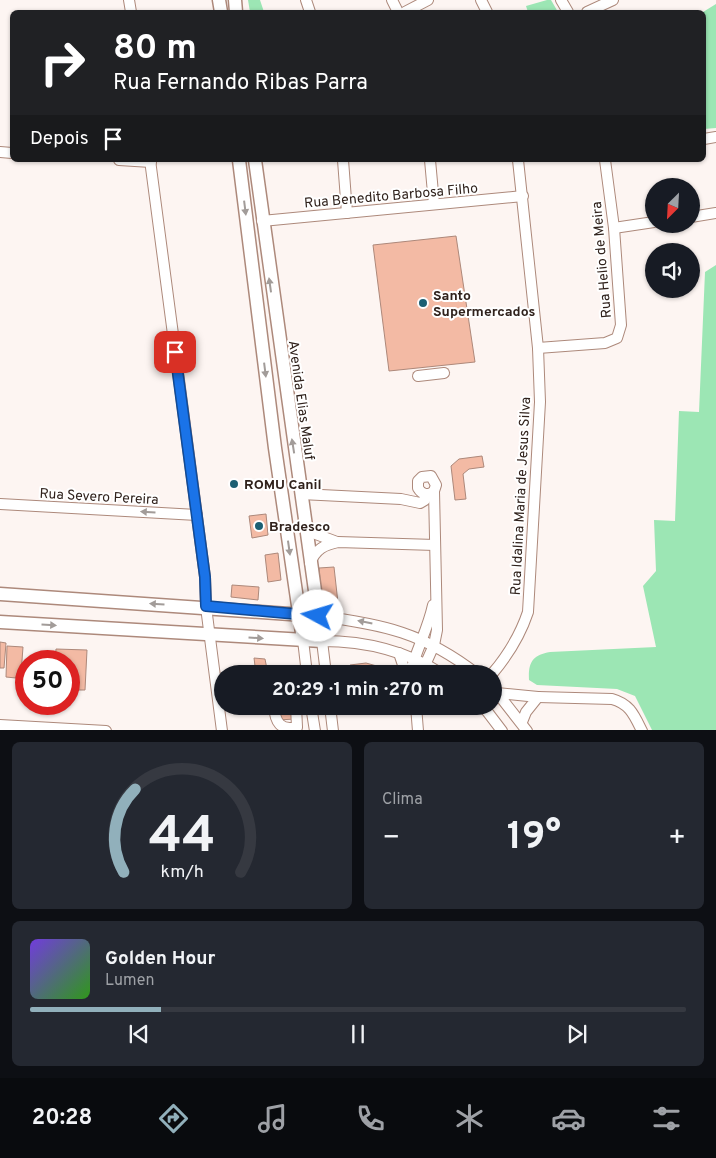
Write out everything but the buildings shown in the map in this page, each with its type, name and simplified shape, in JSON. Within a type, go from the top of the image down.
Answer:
[{"type":"main road","points":[[239,162],[275,448],[303,640]]},
{"type":"main road","name":"Avenida Elias Maluf","points":[[255,162],[322,641]]},
{"type":"main road","points":[[275,448],[286,489],[300,494]]},
{"type":"main road","points":[[0,594],[206,606],[318,616]]},
{"type":"main road","points":[[0,622],[322,641]]},
{"type":"street","points":[[409,10],[428,0]]},
{"type":"street","points":[[591,10],[613,0]]},
{"type":"street","points":[[150,162],[205,577],[209,634],[222,730]]},
{"type":"street","points":[[342,162],[347,213]]},
{"type":"street","points":[[430,162],[434,204]]},
{"type":"street","name":"Rua Idalina Maria de Jesus Silva","points":[[499,665],[513,647],[522,631],[528,612],[539,447],[538,348],[518,162]]},
{"type":"street","name":"Rua Helio de Meira","points":[[538,348],[605,343],[617,338],[621,325],[614,228],[604,162]]},
{"type":"street","name":"Rua Benedito Barbosa Filho","points":[[262,221],[523,196]]},
{"type":"street","points":[[700,216],[716,213]]},
{"type":"street","points":[[614,228],[645,223]]},
{"type":"street","points":[[418,376],[444,373]]},
{"type":"street","points":[[300,494],[401,500],[428,493],[435,510],[435,594],[432,628],[438,647]]},
{"type":"street","name":"Rua Severo Pereira","points":[[0,504],[197,515]]},
{"type":"street","points":[[304,521],[313,532],[338,542]]},
{"type":"street","points":[[310,564],[316,551],[326,545],[338,542],[435,545]]},
{"type":"street","points":[[318,616],[371,623],[417,637],[438,647],[464,665]]},
{"type":"street","points":[[417,637],[432,628]]},
{"type":"street","points":[[412,665],[417,637]]},
{"type":"street","points":[[303,640],[306,665]]},
{"type":"street","points":[[322,641],[353,641],[399,653],[414,659],[419,665]]},
{"type":"street","name":"Avenida Elias Maluf","points":[[322,641],[325,665]]},
{"type":"street","points":[[426,665],[438,647]]},
{"type":"street","points":[[399,653],[403,665]]},
{"type":"street","points":[[502,691],[538,697],[612,699],[624,703],[633,712],[642,730]]},
{"type":"street","points":[[524,726],[526,712],[538,697]]},
{"type":"street","points":[[502,699],[524,726]]},
{"type":"street","points":[[275,715],[275,720],[282,727],[290,729],[297,727],[296,715]]},
{"type":"street","points":[[312,715],[315,730]]},
{"type":"street","points":[[331,715],[333,730]]},
{"type":"street","points":[[416,715],[418,730]]},
{"type":"street","points":[[490,715],[502,730]]},
{"type":"street","points":[[0,725],[106,730]]},
{"type":"green space","points":[[248,0],[260,0],[263,10],[250,10]]},
{"type":"green space","points":[[551,0],[557,10],[527,10],[526,6]]},
{"type":"green space","points":[[716,4],[716,128],[706,129],[706,10]]},
{"type":"green space","points":[[716,265],[716,730],[652,730],[635,696],[617,689],[537,685],[529,680],[529,668],[536,657],[550,652],[656,647],[643,586],[656,571],[654,520],[675,521],[679,411],[699,412],[705,272]]},
{"type":"place","name":"Santo Supermercados","points":[[423,303]]},
{"type":"place","name":"ROMU Canil","points":[[234,484]]},
{"type":"place","name":"Bradesco","points":[[259,526]]},
{"type":"route","points":[[175,352],[205,577],[206,606],[318,616]]}]
